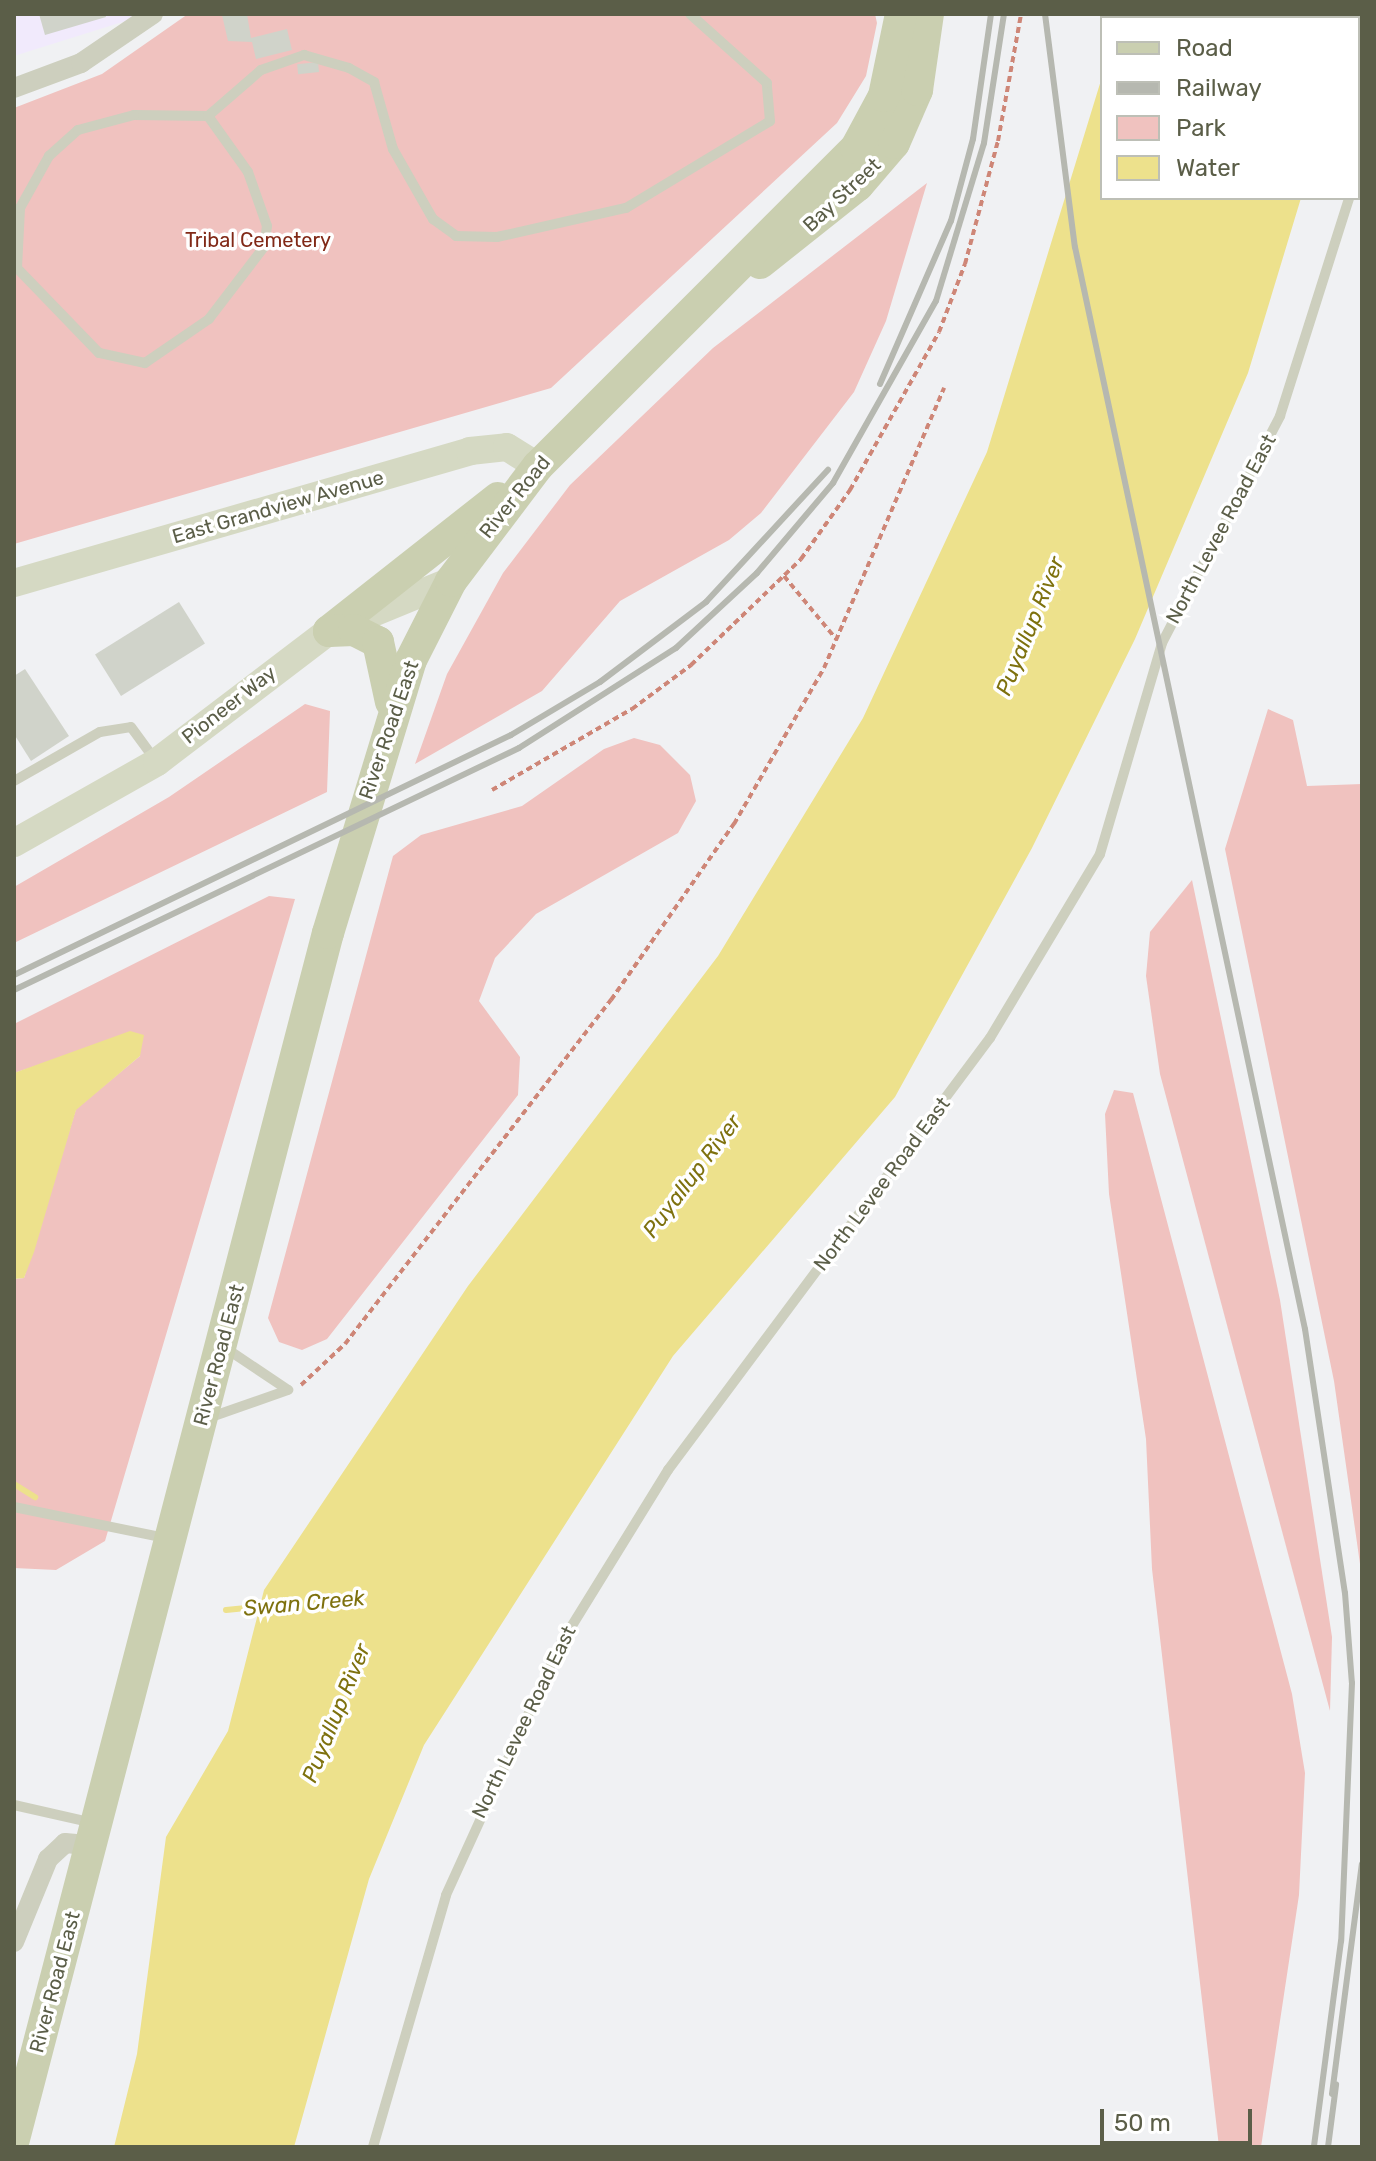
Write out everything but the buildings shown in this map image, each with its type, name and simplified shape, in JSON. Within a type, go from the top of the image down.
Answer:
[{"type":"main road","name":"Bay Street","points":[[585,418],[715,294],[865,136],[893,69],[901,14]]},
{"type":"main road","name":"Bay Street","points":[[715,294],[795,237],[887,153],[917,90],[928,14]]},
{"type":"main road","name":"River Road","points":[[451,581],[538,466],[585,418]]},
{"type":"main road","points":[[329,631],[538,466]]},
{"type":"main road","name":"River Road East","points":[[14,2139],[328,933],[391,713],[451,581]]},
{"type":"main road","points":[[329,631],[354,630],[378,642],[390,674],[391,713]]},
{"type":"street","points":[[14,88],[81,63],[153,14]]},
{"type":"street","name":"East Grandview Avenue","points":[[14,583],[470,451],[507,447],[538,466]]},
{"type":"street","name":"Pioneer Way","points":[[14,843],[157,762],[329,631],[451,581]]},
{"type":"street","points":[[14,1942],[48,1859],[65,1843],[93,1834]]},
{"type":"lane","points":[[208,116],[248,172],[267,226],[264,247],[209,319],[158,359],[121,363],[99,353],[16,268],[20,208],[64,139],[134,115],[208,116],[261,70],[304,55],[349,68],[374,82],[393,149],[433,219],[456,236],[497,237],[626,208],[770,121],[767,83],[690,14]]},
{"type":"lane","name":"North Levee Road East","points":[[373,2147],[446,1895],[560,1645],[668,1470],[990,1038],[1100,854],[1162,643],[1280,416],[1348,200]]},
{"type":"lane","points":[[14,781],[100,732],[131,727],[157,762]]},
{"type":"lane","points":[[222,1344],[288,1390]]},
{"type":"lane","points":[[202,1421],[288,1390]]},
{"type":"lane","points":[[14,1507],[170,1540]]},
{"type":"lane","points":[[14,1805],[93,1834]]},
{"type":"path","points":[[492,790],[644,700],[741,623],[784,576],[850,490],[939,332],[998,141],[1021,14]]},
{"type":"path","points":[[288,1390],[317,1374],[345,1344],[611,1000],[734,824],[837,640],[944,388]]},
{"type":"path","points":[[784,576],[837,640]]},
{"type":"shaded area","points":[[14,14],[148,14],[14,56]]},
{"type":"green space","name":"Tribal Cemetery","points":[[188,14],[875,14],[877,23],[866,76],[837,123],[551,388],[14,544],[14,108],[102,74]]},
{"type":"green space","points":[[927,183],[886,321],[854,392],[761,513],[729,540],[620,601],[542,691],[415,764],[447,674],[503,573],[570,485],[713,348]]},
{"type":"green space","points":[[305,704],[330,711],[327,792],[14,943],[14,887],[169,797]]},
{"type":"green space","points":[[1268,709],[1293,720],[1307,786],[1362,784],[1362,1578],[1334,1381],[1225,849]]},
{"type":"green space","points":[[634,738],[660,745],[690,775],[696,801],[678,833],[536,914],[495,958],[479,1001],[520,1057],[518,1095],[327,1339],[302,1350],[279,1342],[268,1318],[393,856],[421,835],[522,806],[604,749]]},
{"type":"green space","points":[[1192,880],[1280,1300],[1332,1637],[1330,1711],[1160,1074],[1146,976],[1150,932]]},
{"type":"green space","points":[[269,896],[295,899],[105,1541],[56,1570],[14,1568],[14,1279],[24,1278],[76,1109],[140,1056],[63,1057],[14,1073],[14,1024]]},
{"type":"green space","points":[[1114,1090],[1133,1093],[1292,1694],[1305,1773],[1299,1895],[1261,2147],[1219,2147],[1152,1569],[1146,1439],[1109,1194],[1105,1114]]},
{"type":"water","points":[[1113,14],[1352,14],[1232,16]]},
{"type":"water","name":"Puyallup River","points":[[1100,84],[1100,200],[1300,200],[1248,373],[1135,639],[1032,848],[895,1097],[673,1356],[424,1745],[369,1879],[294,2147],[114,2147],[137,2054],[166,1837],[228,1731],[264,1590],[468,1286],[718,956],[863,718],[987,452]]},
{"type":"water","points":[[130,1031],[144,1035],[140,1056],[76,1110],[34,1252],[24,1278],[14,1279],[14,1073]]},
{"type":"waterway","name":"Swan Creek","points":[[14,1484],[35,1497]]},
{"type":"waterway","name":"Swan Creek","points":[[226,1610],[266,1606]]},
{"type":"railway","points":[[880,384],[951,221],[973,139],[991,14]]},
{"type":"railway","points":[[14,990],[519,748],[676,648],[757,573],[833,483],[936,301],[984,143],[1004,14]]},
{"type":"railway","points":[[1045,14],[1075,247],[1305,1329],[1345,1593],[1352,1683],[1341,1941],[1314,2147]]},
{"type":"railway","points":[[14,975],[511,735],[600,682],[706,602],[828,470]]},
{"type":"railway","points":[[1332,2094],[1362,1864]]},
{"type":"railway","points":[[1328,2147],[1336,2085]]}]
